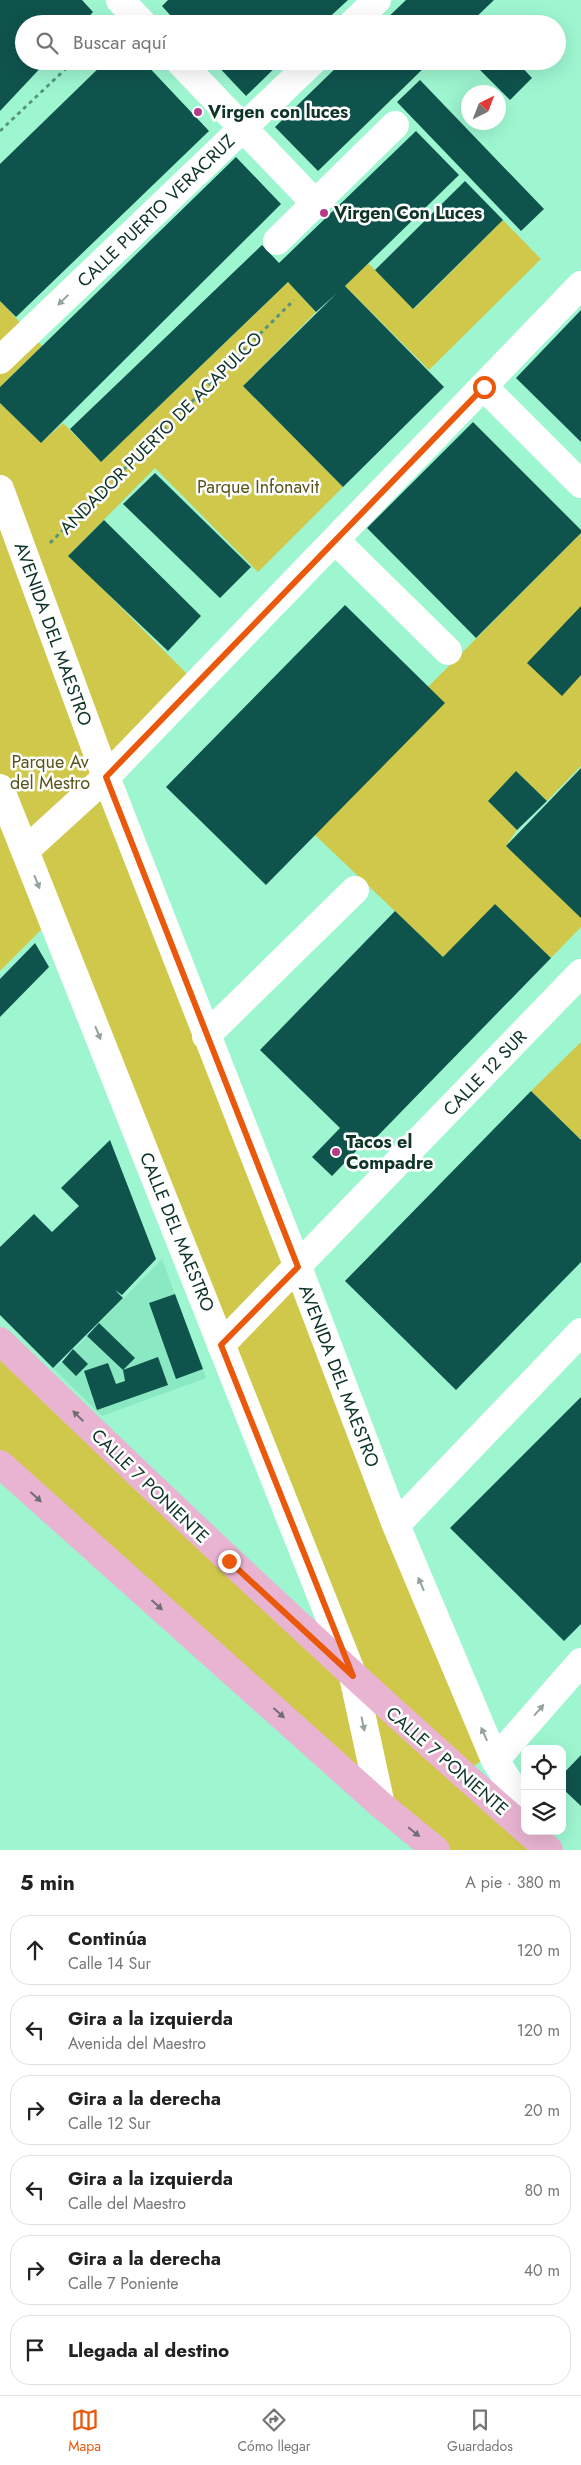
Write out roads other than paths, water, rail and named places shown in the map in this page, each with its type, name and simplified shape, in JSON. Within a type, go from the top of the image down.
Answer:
[{"type":"main road","name":"CALLE 7 PONIENTE","points":[[0,1341],[222,1554],[353,1676],[521,1826]]},
{"type":"main road","points":[[0,1464],[381,1805],[436,1850]]},
{"type":"main road","name":"CALLE 7 PONIENTE","points":[[532,1835],[550,1850]]},
{"type":"street","points":[[120,0],[134,15]]},
{"type":"street","points":[[361,15],[377,0]]},
{"type":"street","points":[[188,70],[315,203]]},
{"type":"street","name":"CALLE PUERTO VERACRUZ","points":[[3,351],[304,70]]},
{"type":"street","points":[[277,241],[395,125]]},
{"type":"street","points":[[25,851],[106,777],[581,285]]},
{"type":"street","points":[[484,387],[581,484]]},
{"type":"street","name":"AVENIDA DEL MAESTRO","points":[[0,489],[106,777],[298,1267],[396,1526],[495,1760],[521,1801]]},
{"type":"street","points":[[335,540],[448,651]]},
{"type":"street","name":"CALLE DEL MAESTRO","points":[[0,788],[353,1676],[381,1805]]},
{"type":"street","points":[[206,1036],[355,890]]},
{"type":"street","name":"CALLE 12 SUR","points":[[221,1345],[581,973]]},
{"type":"street","points":[[396,1526],[581,1332]]},
{"type":"street","points":[[495,1760],[581,1662]]},
{"type":"street","points":[[542,1835],[550,1850]]},
{"type":"place","name":"Virgen con luces","points":[[198,112]]},
{"type":"place","name":"Virgen Con Luces","points":[[324,213]]},
{"type":"place","name":"Tacos el Compadre","points":[[336,1152]]},
{"type":"park label","name":"Parque Infonavit","points":[[258,487]]},
{"type":"park label","name":"Parque Av del Mestro","points":[[50,772]]}]
